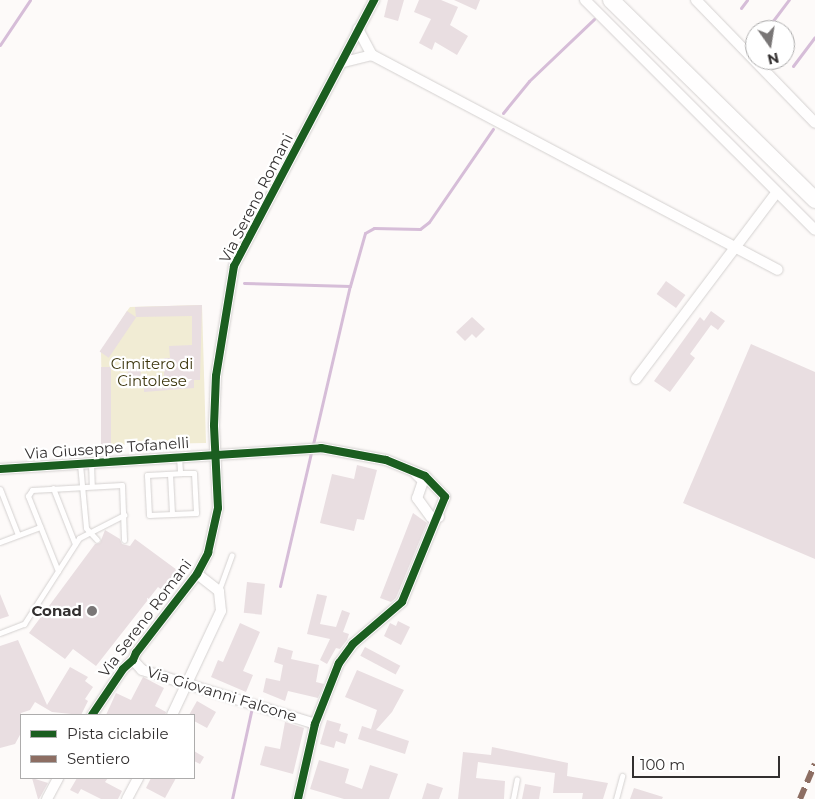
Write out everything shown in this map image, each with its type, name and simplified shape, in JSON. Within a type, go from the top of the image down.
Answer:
[{"type":"main road","points":[[611,0],[815,200]]},
{"type":"street","name":"Via Sereno Romani","points":[[93,714],[123,669],[133,660],[136,653],[198,574],[215,531],[218,508],[216,376],[234,266],[374,0]]},
{"type":"street","points":[[585,0],[815,230]]},
{"type":"street","points":[[696,0],[815,124]]},
{"type":"street","points":[[358,29],[372,55],[778,270]]},
{"type":"street","points":[[340,63],[372,55]]},
{"type":"street","points":[[636,379],[777,192]]},
{"type":"street","name":"Via Giuseppe Tofanelli","points":[[0,469],[321,448],[378,457],[425,476],[445,497],[439,518]]},
{"type":"street","points":[[299,799],[315,724],[338,663],[352,644],[402,602],[439,518],[431,517],[417,498],[423,481],[414,472]]},
{"type":"street","points":[[173,714],[189,683],[221,610],[219,591],[198,574]]},
{"type":"street","name":"Via Giovanni Falcone","points":[[133,660],[142,670],[189,683],[315,724]]},
{"type":"street","points":[[47,799],[57,779]]},
{"type":"street","points":[[127,799],[137,779]]},
{"type":"lane","points":[[179,457],[180,473]]},
{"type":"lane","points":[[85,464],[92,486]]},
{"type":"lane","points":[[85,464],[82,486],[89,532],[97,540]]},
{"type":"lane","points":[[180,473],[194,473],[196,513],[149,515],[147,475],[180,473]]},
{"type":"lane","points":[[170,474],[172,514]]},
{"type":"lane","points":[[58,571],[29,494],[32,490],[122,485],[124,540]]},
{"type":"lane","points":[[53,488],[76,544]]},
{"type":"lane","points":[[0,489],[18,535]]},
{"type":"lane","points":[[0,633],[24,624],[76,544],[89,532],[124,515]]},
{"type":"lane","points":[[0,542],[40,527]]},
{"type":"lane","points":[[219,591],[232,555]]},
{"type":"lane","points":[[616,799],[622,776]]},
{"type":"lane","points":[[513,799],[517,779]]},
{"type":"green space","name":"Cimitero di Cintolese","points":[[202,305],[206,443],[103,445],[101,352],[127,311],[130,307]]},
{"type":"building","points":[[388,0],[404,0],[398,21],[384,17]]},
{"type":"building","points":[[419,0],[441,0],[458,7],[450,25],[468,36],[457,55],[435,42],[432,50],[419,43],[431,19],[414,12]]},
{"type":"building","points":[[454,0],[480,0],[476,10]]},
{"type":"building","points":[[666,281],[685,295],[676,308],[657,294]]},
{"type":"building","points":[[202,305],[200,380],[194,380],[194,388],[144,392],[144,381],[164,380],[164,358],[170,358],[169,346],[192,345],[192,316],[136,317],[135,307]]},
{"type":"building","points":[[127,311],[136,317],[109,358],[100,352]]},
{"type":"building","points":[[711,311],[725,321],[718,330],[711,325],[690,354],[695,358],[670,392],[654,381],[700,317],[704,321]]},
{"type":"building","points":[[472,317],[485,329],[476,338],[472,334],[465,341],[456,332]]},
{"type":"building","points":[[751,344],[815,372],[815,559],[683,503]]},
{"type":"building","points":[[140,359],[141,381],[128,382],[127,360]]},
{"type":"building","points":[[101,367],[111,367],[111,445],[101,445]]},
{"type":"building","points":[[357,465],[377,470],[364,520],[357,519],[354,531],[320,523],[332,474],[354,479]]},
{"type":"building","points":[[413,513],[427,523],[396,598],[391,602],[380,598]]},
{"type":"building","name":"Conad","points":[[105,530],[120,539],[122,544],[130,546],[135,539],[177,570],[162,590],[158,587],[96,666],[73,649],[65,659],[29,633],[95,544],[100,543]]},
{"type":"building","points":[[247,582],[265,584],[262,615],[244,613]]},
{"type":"building","points":[[0,594],[9,616],[0,619]]},
{"type":"building","points":[[317,594],[327,596],[320,624],[336,627],[342,610],[350,613],[343,632],[349,634],[347,640],[340,649],[336,648],[327,664],[320,660],[330,639],[307,634]]},
{"type":"building","points":[[398,621],[410,627],[401,645],[384,636],[390,623],[396,626]]},
{"type":"building","points":[[240,623],[260,632],[243,671],[253,675],[246,692],[211,677],[218,660],[223,662]]},
{"type":"building","points":[[18,640],[47,705],[70,667],[88,677],[85,681],[93,687],[85,699],[88,701],[82,714],[52,712],[35,702],[30,710],[20,714],[20,735],[15,744],[0,748],[0,646]]},
{"type":"building","points":[[278,647],[293,651],[291,659],[319,665],[316,682],[324,684],[318,698],[288,691],[285,701],[263,692],[266,678],[280,681],[283,665],[274,662]]},
{"type":"building","points":[[365,647],[400,666],[396,675],[360,656]]},
{"type":"building","points":[[357,670],[404,690],[392,712],[376,730],[409,741],[405,754],[358,739],[362,726],[371,729],[377,710],[345,697]]},
{"type":"building","points":[[143,677],[164,688],[155,706],[166,712],[165,714],[106,714],[116,693],[131,700]]},
{"type":"building","points":[[197,701],[216,712],[207,728],[195,722],[195,714],[190,714]]},
{"type":"building","points":[[327,720],[341,724],[339,731],[348,734],[345,744],[336,741],[334,748],[320,744]]},
{"type":"building","points":[[285,722],[304,728],[293,774],[260,765],[265,746],[280,749]]},
{"type":"building","points":[[492,747],[568,763],[567,776],[608,783],[603,799],[582,799],[583,793],[553,793],[555,773],[478,762],[476,778],[505,781],[504,799],[458,799],[463,752],[491,755]]},
{"type":"building","points":[[195,752],[204,757],[200,764],[195,762]]},
{"type":"building","points":[[319,760],[349,769],[345,783],[362,789],[370,765],[398,774],[389,799],[344,799],[310,789]]},
{"type":"building","points":[[32,779],[48,783],[38,799]]},
{"type":"building","points":[[76,779],[107,779],[105,782],[122,791],[118,799],[101,799],[81,789],[78,794],[70,790]]},
{"type":"building","points":[[150,779],[175,779],[165,798],[146,788]]},
{"type":"building","points":[[427,783],[443,788],[439,799],[422,799]]},
{"type":"building","points":[[525,784],[541,787],[539,799],[522,799]]},
{"type":"building","points":[[634,788],[663,797],[662,799],[630,799]]},
{"type":"waterway","points":[[0,45],[30,0]]},
{"type":"waterway","points":[[741,8],[747,0]]},
{"type":"waterway","points":[[774,20],[789,0]]},
{"type":"waterway","points":[[503,113],[529,81],[594,19]]},
{"type":"waterway","points":[[795,63],[815,37]]},
{"type":"waterway","points":[[244,283],[350,286],[365,233],[374,228],[420,229],[429,222],[493,129]]},
{"type":"waterway","points":[[280,586],[350,286]]},
{"type":"waterway","points":[[232,799],[252,707]]},
{"type":"marked path","points":[[800,799],[815,764]]},
{"type":"cycle path","points":[[93,714],[123,669],[133,660],[136,653],[197,574],[208,553],[218,508],[214,425],[216,376],[234,266],[374,0]]},
{"type":"cycle path","points":[[0,469],[321,448],[386,460],[425,476],[445,497],[402,602],[353,644],[339,663],[315,724],[298,799]]},
{"type":"place","name":"Conad","points":[[92,611]]}]
